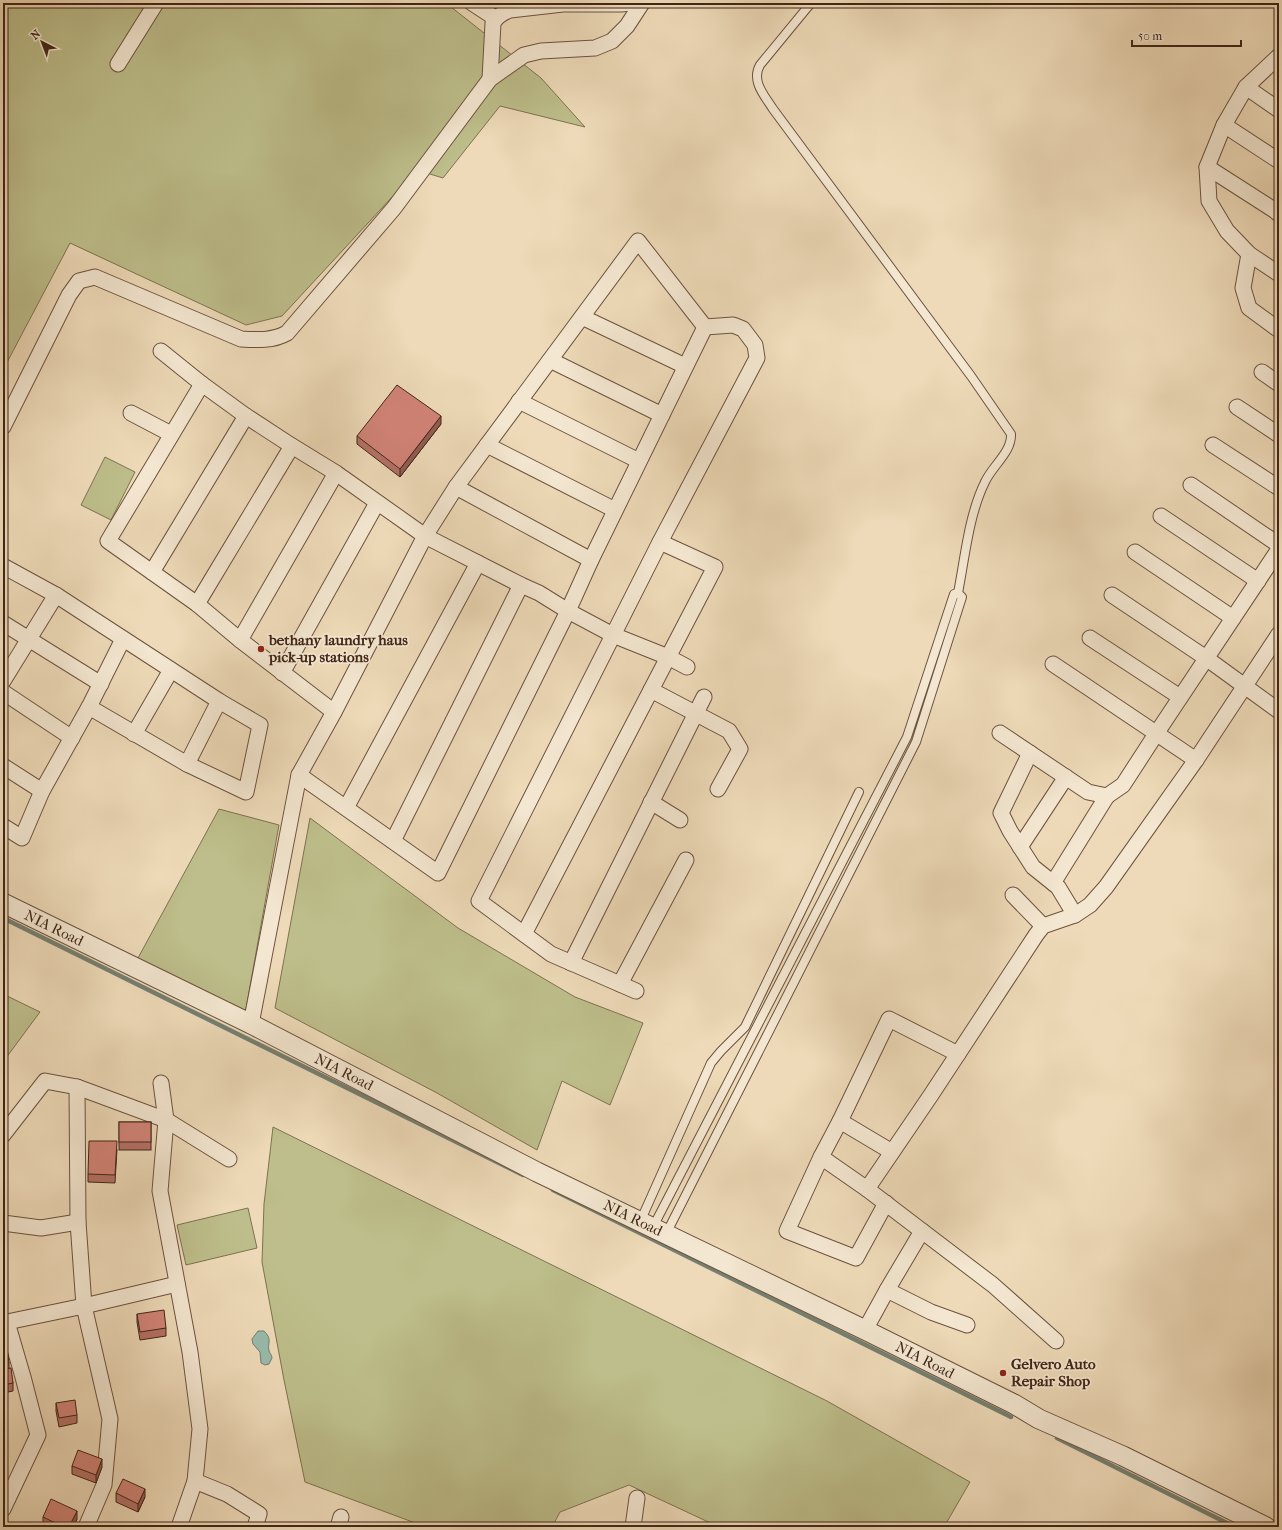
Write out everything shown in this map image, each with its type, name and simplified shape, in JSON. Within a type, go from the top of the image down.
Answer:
[{"type":"street","points":[[118,64],[156,3]]},
{"type":"street","points":[[472,3],[495,18]]},
{"type":"street","points":[[490,79],[492,28],[495,18],[504,12],[563,4],[631,3]]},
{"type":"street","points":[[3,427],[69,295],[79,281],[86,278],[95,277],[241,339],[266,340],[281,336],[287,333],[394,208],[490,79],[524,55],[541,51],[595,48],[612,41],[627,26],[642,3]]},
{"type":"street","points":[[1278,58],[1246,87],[1224,125],[1207,167],[1209,201],[1227,231],[1249,254],[1279,274]]},
{"type":"street","points":[[1246,87],[1279,110]]},
{"type":"street","points":[[1224,125],[1279,161]]},
{"type":"street","points":[[1207,167],[1279,214]]},
{"type":"street","points":[[251,1024],[299,775],[334,712],[425,536],[456,487],[638,241],[705,327]]},
{"type":"street","points":[[1249,254],[1243,288],[1249,308],[1279,330]]},
{"type":"street","points":[[582,317],[685,366]]},
{"type":"street","points":[[636,992],[551,954],[479,901],[660,542],[757,358],[755,346],[743,330],[733,325],[705,327]]},
{"type":"street","points":[[299,775],[438,874],[568,611],[615,510],[705,327]]},
{"type":"street","points":[[161,351],[202,384],[246,416],[336,473],[425,536],[539,593],[568,611],[613,634],[668,657],[687,667]]},
{"type":"street","points":[[550,360],[662,415]]},
{"type":"street","points":[[1262,372],[1279,384]]},
{"type":"street","points":[[202,384],[108,541],[197,604],[240,640],[334,712]]},
{"type":"street","points":[[520,402],[639,461]]},
{"type":"street","points":[[1237,407],[1279,435]]},
{"type":"street","points":[[131,413],[171,434]]},
{"type":"street","points":[[152,572],[246,416]]},
{"type":"street","points":[[488,445],[615,510]]},
{"type":"street","points":[[1213,445],[1279,488]]},
{"type":"street","points":[[197,604],[292,446]]},
{"type":"street","points":[[240,640],[336,473]]},
{"type":"street","points":[[1191,485],[1279,545]]},
{"type":"street","points":[[456,487],[591,560]]},
{"type":"street","points":[[282,673],[377,503]]},
{"type":"street","points":[[1162,516],[1258,581]]},
{"type":"street","points":[[524,934],[715,567],[660,542]]},
{"type":"street","points":[[1053,883],[1107,796],[1123,785],[1279,549]]},
{"type":"street","points":[[1135,552],[1233,618]]},
{"type":"street","points":[[346,808],[478,563]]},
{"type":"street","points":[[3,566],[56,595],[260,726],[246,792],[187,764],[89,707]]},
{"type":"street","points":[[393,841],[521,585]]},
{"type":"street","points":[[3,681],[56,595]]},
{"type":"street","points":[[1112,595],[1206,658],[1279,711]]},
{"type":"street","points":[[3,623],[101,684]]},
{"type":"street","points":[[867,1189],[1036,935],[1043,926],[1075,916],[1090,905],[1106,887],[1196,760],[1279,634]]},
{"type":"street","points":[[1090,638],[1180,697]]},
{"type":"street","points":[[3,826],[22,838],[42,791],[89,707],[123,639]]},
{"type":"street","points":[[1053,664],[1196,760]]},
{"type":"street","points":[[134,734],[171,670]]},
{"type":"street","points":[[651,690],[729,731],[740,749],[718,789]]},
{"type":"street","points":[[3,692],[72,738]]},
{"type":"street","points":[[571,963],[704,697]]},
{"type":"street","points":[[187,764],[220,701]]},
{"type":"street","points":[[1000,733],[1088,792],[1107,796]]},
{"type":"street","points":[[1030,753],[1001,813],[1020,848],[1033,867],[1058,887],[1075,916]]},
{"type":"street","points":[[3,766],[42,791]]},
{"type":"street","points":[[1020,848],[1066,777]]},
{"type":"street","points":[[651,802],[680,820]]},
{"type":"street","points":[[620,984],[686,860]]},
{"type":"street","points":[[1013,895],[1043,926]]},
{"type":"street","name":"NIA Road","points":[[3,903],[251,1024],[537,1172],[865,1330],[1014,1404],[1039,1419],[1123,1456],[1266,1527]]},
{"type":"street","points":[[886,1204],[856,1258],[787,1231],[821,1157],[840,1122],[889,1019],[958,1054]]},
{"type":"street","points":[[3,1135],[45,1081],[77,1087],[166,1120],[229,1159]]},
{"type":"street","points":[[161,1083],[166,1120],[160,1191],[190,1352],[200,1429],[195,1481],[178,1527]]},
{"type":"street","points":[[77,1087],[78,1222],[84,1306],[110,1419],[104,1485],[86,1527]]},
{"type":"street","points":[[840,1122],[892,1152]]},
{"type":"street","points":[[821,1157],[867,1189],[993,1285],[1056,1341]]},
{"type":"street","points":[[3,1223],[41,1228],[78,1222]]},
{"type":"street","points":[[865,1330],[922,1231]]},
{"type":"street","points":[[3,1509],[38,1435],[23,1377],[5,1321],[84,1306],[178,1284]]},
{"type":"street","points":[[887,1290],[931,1312],[967,1325]]},
{"type":"street","points":[[195,1481],[227,1494],[259,1514],[255,1527]]},
{"type":"street","points":[[632,1527],[637,1498]]},
{"type":"lane","points":[[653,1228],[907,737],[954,594],[958,593],[973,517],[980,493],[985,481],[1010,444],[1011,434],[972,376],[773,109],[760,89],[756,77],[757,70],[811,3]]},
{"type":"lane","points":[[653,1228],[746,1077],[916,742],[962,597],[958,593]]},
{"type":"lane","points":[[653,1228],[712,1063],[721,1051],[745,1027],[859,792]]},
{"type":"lane","points":[[826,893],[836,899]]},
{"type":"lane","points":[[734,1071],[746,1077]]},
{"type":"green space","points":[[3,3],[446,3],[541,78],[585,127],[500,106],[443,178],[417,170],[282,316],[246,325],[70,243],[3,370]]},
{"type":"green space","points":[[105,457],[135,472],[111,520],[81,505]]},
{"type":"green space","points":[[219,809],[279,825],[245,1014],[138,958]]},
{"type":"green space","points":[[310,818],[458,928],[575,997],[643,1023],[610,1105],[562,1081],[537,1150],[437,1093],[275,1008]]},
{"type":"green space","points":[[3,994],[40,1012],[3,1062]]},
{"type":"green space","points":[[273,1127],[827,1401],[970,1482],[944,1527],[719,1527],[629,1485],[560,1512],[552,1527],[426,1527],[305,1482],[262,1262],[264,1204]]},
{"type":"green space","points":[[248,1208],[257,1248],[186,1265],[177,1225]]},
{"type":"shaded area","points":[[258,1331],[264,1331],[268,1337],[269,1351],[272,1356],[269,1364],[265,1365],[261,1363],[260,1352],[253,1344],[252,1339]]},
{"type":"building","points":[[397,385],[441,416],[400,469],[357,436]]},
{"type":"building","points":[[119,1122],[151,1122],[151,1142],[119,1142]]},
{"type":"building","points":[[89,1141],[117,1141],[115,1175],[88,1174]]},
{"type":"building","points":[[164,1310],[166,1328],[140,1332],[137,1314]]},
{"type":"building","points":[[7,1348],[9,1363],[3,1364],[3,1349]]},
{"type":"building","points":[[11,1368],[13,1383],[3,1385],[3,1369]]},
{"type":"building","points":[[75,1400],[77,1415],[59,1418],[56,1403]]},
{"type":"building","points":[[78,1450],[102,1459],[96,1475],[72,1466]]},
{"type":"building","points":[[123,1479],[145,1489],[138,1504],[116,1493]]},
{"type":"building","points":[[51,1499],[77,1511],[69,1527],[64,1527],[43,1517]]},
{"type":"waterway","points":[[3,918],[523,1175]]},
{"type":"waterway","points":[[553,1190],[1011,1417]]},
{"type":"waterway","points":[[1057,1438],[1235,1527]]},
{"type":"place","name":"bethany laundry haus pick-up stations","points":[[261,649]]},
{"type":"place","name":"Gelvero Auto Repair Shop","points":[[1003,1373]]}]
